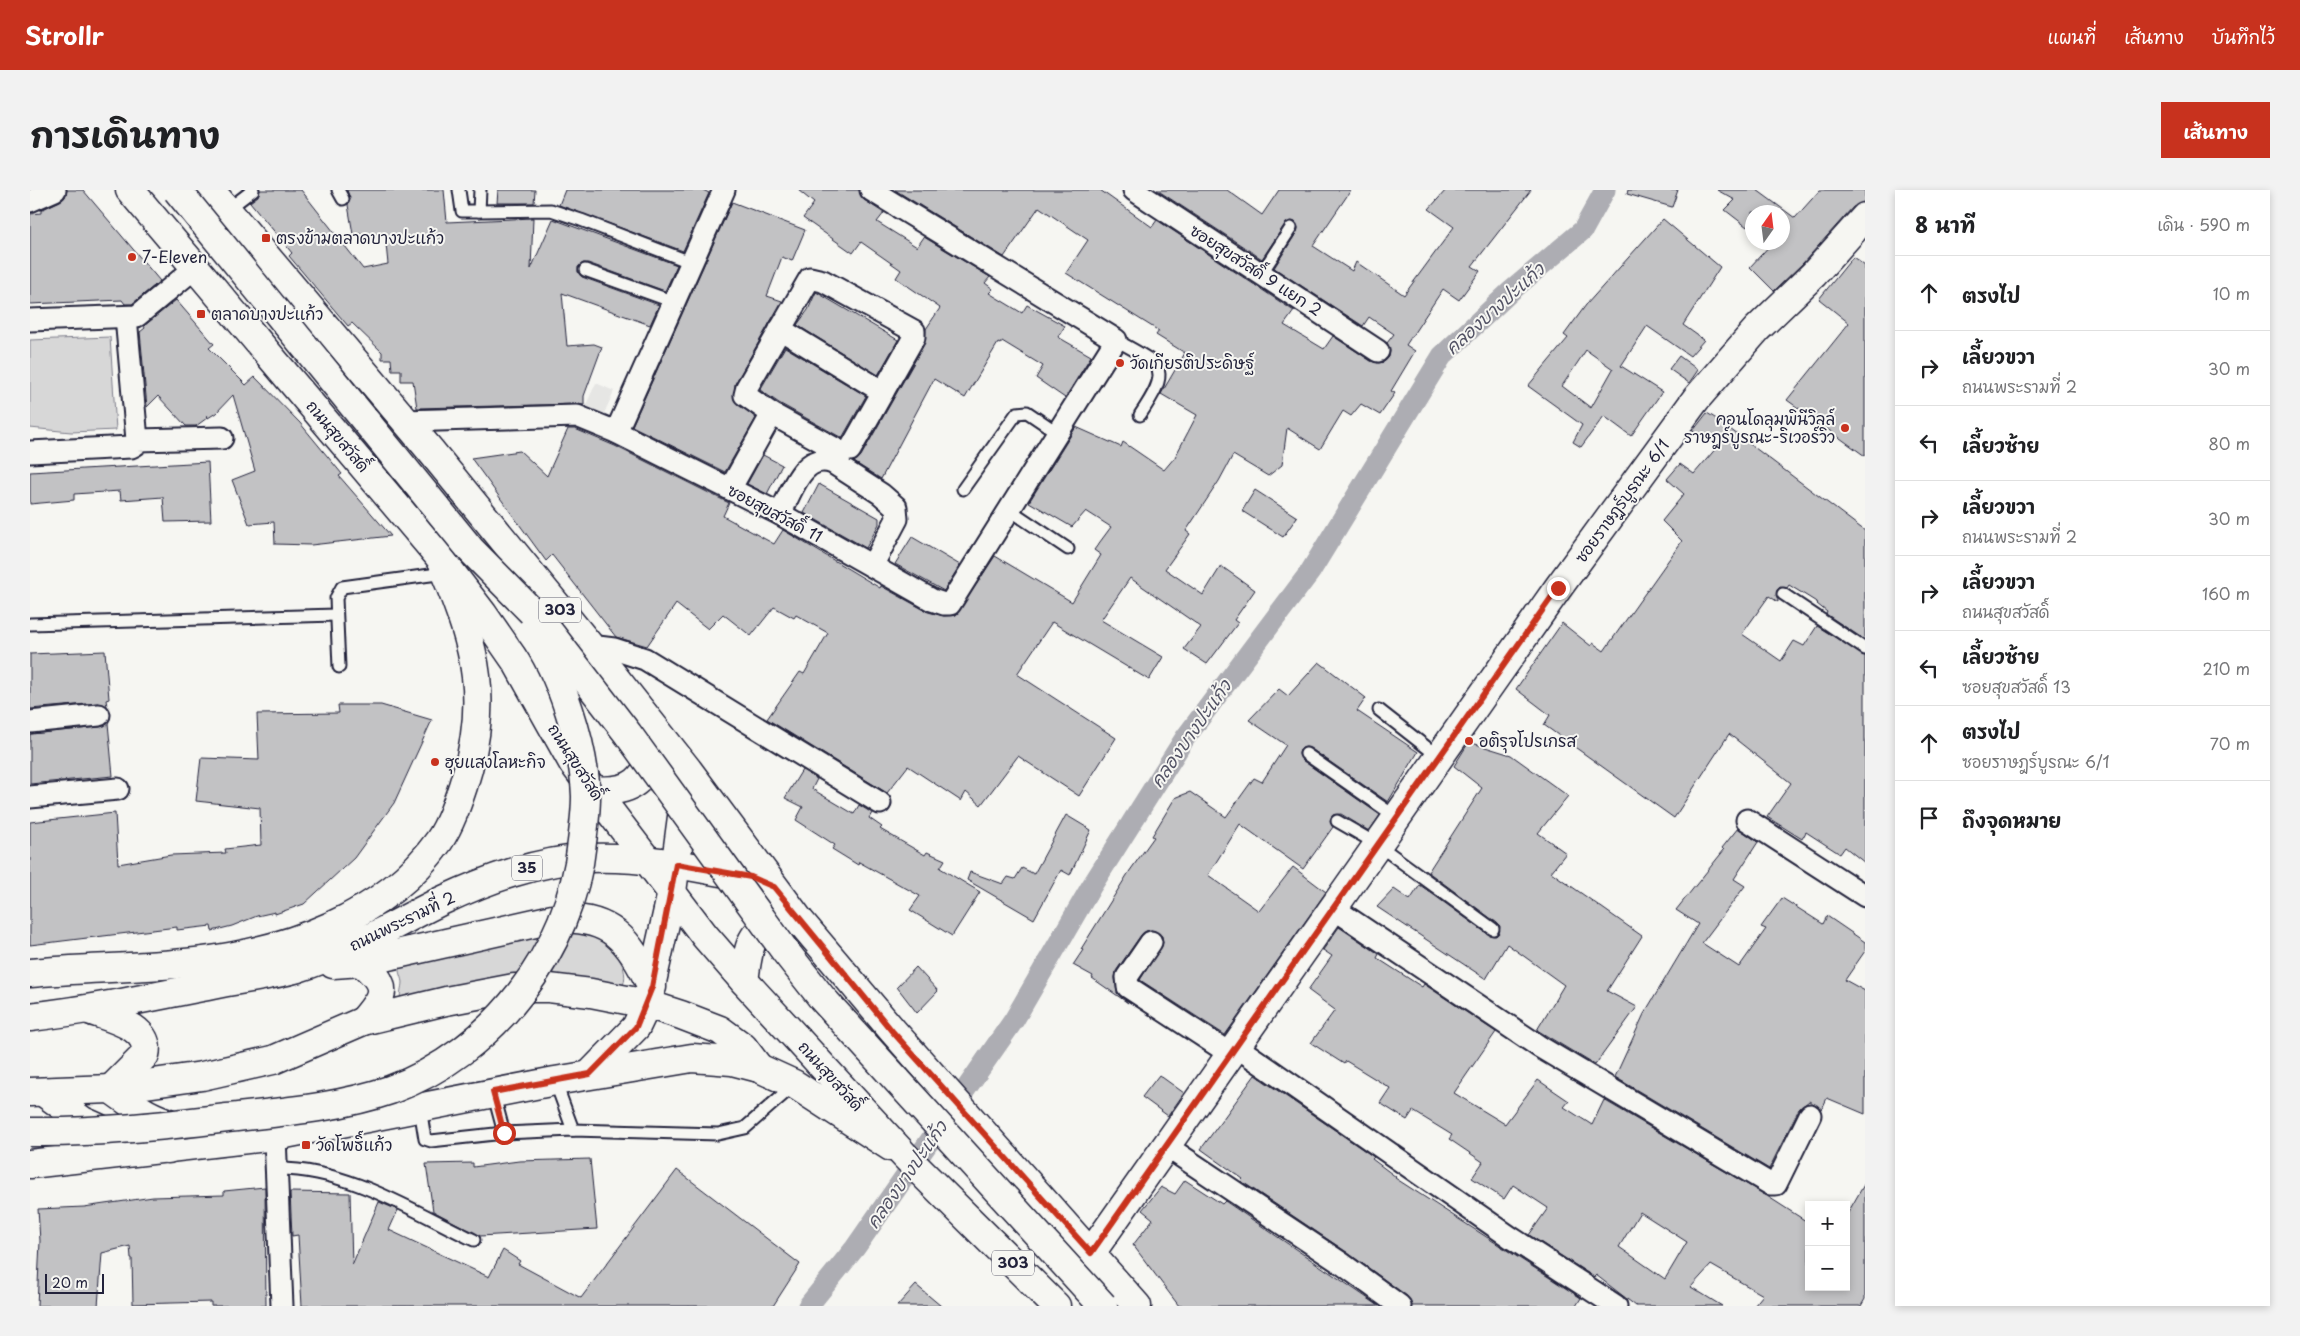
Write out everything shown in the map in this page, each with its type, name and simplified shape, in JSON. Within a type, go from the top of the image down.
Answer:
[{"type":"main road","name":"ถนนสุขสวัสดิ์","points":[[130,190],[382,489],[483,614],[517,663],[573,763],[705,936],[905,1156],[1056,1306]]},
{"type":"main road","points":[[30,1132],[149,1128],[348,1102],[389,1090],[426,1074],[480,1036],[519,995],[556,937],[575,887],[580,858],[586,796],[582,767],[568,708],[543,648],[471,550],[177,190]]},
{"type":"main road","points":[[210,190],[404,421]]},
{"type":"main road","name":"ซอยราษฎร์บูรณะ 6/1","points":[[1091,1253],[1235,1051],[1377,844],[1558,588],[1696,399],[1758,329],[1814,274],[1865,217]]},
{"type":"main road","name":"303","points":[[404,421],[430,450],[590,646],[688,770],[800,921],[892,1031],[1138,1306]]},
{"type":"main road","points":[[471,550],[540,620],[628,734],[780,944],[822,998],[1103,1306]]},
{"type":"main road","name":"ถนนพระรามที่ 2","points":[[30,973],[196,962],[262,949],[309,936],[360,911],[396,887],[440,840],[455,809],[472,758],[478,718],[478,683],[474,656],[462,614],[441,563]]},
{"type":"main road","points":[[593,790],[609,792],[631,787],[645,774],[659,734]]},
{"type":"main road","points":[[590,1074],[636,1027],[650,996],[672,892],[688,770]]},
{"type":"main road","name":"ถนนพระรามที่ 2","points":[[30,1017],[89,1010],[297,968],[360,943],[440,902],[485,882],[521,870],[554,862],[589,858],[676,864],[751,877],[774,887]]},
{"type":"main road","points":[[297,968],[360,911]]},
{"type":"main road","points":[[297,968],[361,962],[554,919],[584,918],[599,923],[628,943],[640,962],[650,996]]},
{"type":"main road","points":[[744,981],[749,946],[759,930],[775,923],[800,921]]},
{"type":"main road","points":[[361,962],[377,975],[381,994],[378,1004],[363,1021]]},
{"type":"main road","points":[[36,1092],[111,1089],[202,1076],[273,1060],[363,1021],[446,1001],[514,988],[550,988],[591,993],[650,996],[720,1030],[743,1047],[759,1068]]},
{"type":"main road","points":[[89,1010],[128,1024],[144,1038],[145,1055],[111,1089]]},
{"type":"main road","points":[[30,1164],[275,1136],[493,1092],[692,1058],[732,1061],[759,1068],[794,1084],[905,1156]]},
{"type":"main road","points":[[111,1089],[138,1109],[154,1117],[181,1127],[237,1140]]},
{"type":"main road","points":[[36,1092],[84,1121],[121,1138],[168,1149]]},
{"type":"street","points":[[30,201],[55,190]]},
{"type":"street","points":[[616,432],[690,262],[724,190]]},
{"type":"street","points":[[871,190],[1116,340],[1010,510]]},
{"type":"street","name":"ซอยสุขสวัสดิ์ 9 แยก 2","points":[[1134,190],[1378,351]]},
{"type":"street","points":[[30,320],[137,316],[196,267]]},
{"type":"street","points":[[810,278],[823,281],[914,331],[914,337],[850,450],[841,452],[772,414],[745,395],[747,387],[780,329],[810,278]]},
{"type":"street","points":[[30,452],[130,447],[135,444],[126,317]]},
{"type":"street","points":[[780,329],[883,392]]},
{"type":"street","points":[[730,489],[772,414]]},
{"type":"street","name":"ซอยสุขสวัสดิ์ 11","points":[[404,421],[577,416],[616,432],[780,514],[932,600],[944,604],[950,604],[954,600],[1010,510]]},
{"type":"street","points":[[136,440],[222,438]]},
{"type":"street","points":[[780,514],[805,467],[815,461],[833,463],[882,494],[896,508],[897,519],[872,566]]},
{"type":"street","points":[[590,646],[614,649],[645,659],[880,803]]},
{"type":"street","points":[[30,722],[99,715]]},
{"type":"street","points":[[30,797],[118,789]]},
{"type":"street","points":[[1747,820],[1865,896]]},
{"type":"street","points":[[1333,908],[1540,1048],[1770,1184],[1776,1184],[1810,1115]]},
{"type":"street","points":[[1151,942],[1127,978],[1128,986],[1235,1051],[1510,1237],[1616,1306]]},
{"type":"street","points":[[275,1136],[282,1306]]},
{"type":"street","points":[[1166,1146],[1341,1263],[1400,1306]]},
{"type":"lane","points":[[227,210],[253,190]]},
{"type":"lane","points":[[460,190],[462,211],[551,210],[690,262]]},
{"type":"lane","points":[[479,211],[480,190]]},
{"type":"lane","points":[[1261,274],[1291,228]]},
{"type":"lane","points":[[585,270],[674,302]]},
{"type":"lane","points":[[1116,340],[1153,361],[1158,368],[1160,378],[1157,390],[1140,415]]},
{"type":"lane","points":[[963,490],[1017,413],[1027,412],[1058,433]]},
{"type":"lane","points":[[1010,510],[1068,549]]},
{"type":"lane","points":[[339,667],[336,598],[342,587],[441,563]]},
{"type":"lane","points":[[1782,594],[1865,649]]},
{"type":"lane","points":[[30,624],[336,615]]},
{"type":"lane","points":[[1379,710],[1439,757]]},
{"type":"lane","points":[[1306,754],[1396,817]]},
{"type":"lane","points":[[1337,821],[1377,844],[1493,929]]},
{"type":"lane","points":[[555,1081],[573,1130]]},
{"type":"lane","points":[[420,1108],[426,1139],[431,1142],[504,1133],[573,1130],[718,1134],[745,1128],[794,1084]]},
{"type":"lane","points":[[493,1092],[504,1133]]},
{"type":"lane","points":[[277,1169],[301,1169],[328,1175],[375,1192],[474,1240]]},
{"type":"shaded area","points":[[110,337],[116,430],[71,432],[30,428],[30,340]]},
{"type":"shaded area","points":[[596,383],[614,391],[603,416],[584,409]]},
{"type":"shaded area","points":[[562,928],[593,935],[609,946],[622,965],[624,980],[622,987],[401,999],[402,982],[399,966]]},
{"type":"building","points":[[67,190],[83,190],[160,281],[132,304],[125,304],[122,300],[30,304],[30,214],[41,213],[41,210],[60,201],[65,197]]},
{"type":"building","points":[[260,190],[301,190],[363,269],[388,264],[385,234],[353,234],[348,205],[350,199],[347,190],[444,190],[447,222],[533,218],[531,269],[553,219],[677,265],[665,291],[588,263],[583,263],[578,267],[578,272],[582,277],[659,305],[650,325],[562,293],[567,346],[594,344],[602,347],[584,396],[584,405],[417,408],[413,381],[401,381],[401,370],[392,370],[391,359],[382,359],[382,352],[352,323],[348,326],[289,256],[292,253],[250,202],[258,196]]},
{"type":"building","points":[[498,190],[535,190],[534,203],[497,203]]},
{"type":"building","points":[[565,190],[703,190],[709,193],[683,251],[559,205]]},
{"type":"building","points":[[798,190],[859,190],[864,200],[884,213],[877,222],[917,247],[924,237],[990,277],[985,283],[993,289],[989,293],[1022,313],[1027,305],[1065,326],[1058,337],[1091,356],[1065,398],[1036,378],[1043,366],[1002,341],[1000,344],[998,343],[965,398],[934,379],[881,479],[854,462],[861,456],[925,343],[926,329],[940,308],[896,278],[901,270],[861,242],[853,253],[803,218],[814,203]]},
{"type":"building","points":[[895,190],[1100,190],[1152,227],[1157,220],[1294,311],[1284,325],[1324,349],[1333,336],[1371,361],[1378,363],[1384,362],[1389,357],[1390,351],[1387,343],[1394,334],[1369,317],[1363,326],[1274,268],[1297,232],[1298,228],[1295,222],[1291,221],[1285,224],[1262,259],[1157,190],[1227,190],[1262,215],[1279,190],[1351,190],[1313,246],[1352,271],[1356,262],[1404,295],[1454,227],[1429,209],[1446,190],[1531,190],[1472,266],[1480,271],[1459,300],[1443,289],[1406,345],[1415,351],[1391,391],[1395,393],[1380,415],[1361,404],[1351,416],[1343,411],[1320,449],[1287,428],[1282,465],[1268,476],[1233,455],[1219,481],[1186,531],[1190,534],[1165,569],[1203,595],[1221,566],[1255,590],[1234,620],[1238,623],[1207,664],[1184,649],[1201,627],[1130,578],[1101,620],[1163,657],[1149,680],[1052,622],[1017,674],[1116,738],[1079,796],[1018,756],[981,805],[966,792],[961,801],[908,766],[887,793],[767,719],[800,672],[804,674],[828,633],[796,615],[794,618],[774,607],[751,636],[723,614],[708,629],[676,604],[647,646],[616,637],[552,555],[546,561],[471,458],[520,451],[547,476],[568,429],[575,429],[615,446],[729,503],[723,516],[774,544],[783,530],[880,588],[881,586],[928,612],[944,616],[956,615],[995,556],[1072,602],[1101,555],[1094,550],[1111,527],[1086,511],[1072,527],[1029,502],[1076,427],[1121,447],[1123,442],[1164,470],[1175,457],[1197,415],[1161,394],[1185,353],[1156,335],[1159,331],[1066,273],[1088,240],[1039,207],[1004,257]]},
{"type":"building","points":[[1628,190],[1678,190],[1672,207],[1627,194]]},
{"type":"building","points":[[1717,190],[1757,190],[1777,205],[1745,205],[1745,225],[1725,210],[1735,200]]},
{"type":"building","points":[[1820,190],[1865,190],[1865,202],[1853,207],[1803,263],[1774,291],[1750,267],[1766,250],[1790,250],[1790,214],[1795,218]]},
{"type":"building","points":[[732,202],[805,230],[792,261],[782,257],[767,296],[782,301],[735,384],[734,400],[756,418],[725,472],[632,426]]},
{"type":"building","points":[[1663,219],[1720,267],[1683,325],[1704,340],[1690,356],[1647,326],[1621,366],[1662,392],[1631,436],[1604,416],[1581,447],[1573,442],[1582,425],[1528,386],[1568,338],[1564,335],[1586,305]],"holes":[[[1586,350],[1613,369],[1591,408],[1562,386]]]},
{"type":"building","name":"คอนโดลุมพินีวิลล์ ราษฎร์บูรณะ-ริเวอร์วิว","points":[[1853,257],[1865,266],[1865,456],[1787,400],[1849,323],[1819,299]]},
{"type":"building","points":[[816,292],[898,340],[878,375],[797,325],[808,310]]},
{"type":"building","points":[[176,300],[214,344],[209,348],[246,385],[255,377],[300,423],[342,474],[339,476],[391,536],[311,545],[275,544],[274,522],[249,524],[232,480],[255,471],[233,395],[216,413],[208,418],[207,415],[207,418],[196,426],[186,426],[158,396],[147,407],[140,332],[145,328],[144,326]]},
{"type":"building","points":[[785,347],[866,396],[842,438],[779,403],[760,390]]},
{"type":"building","points":[[1679,356],[1698,370],[1689,383],[1669,369]]},
{"type":"building","points":[[1707,413],[1731,428],[1865,531],[1865,640],[1826,614],[1827,612],[1818,603],[1789,585],[1787,588],[1780,587],[1777,590],[1778,602],[1769,596],[1742,634],[1781,661],[1794,641],[1804,646],[1817,626],[1865,656],[1865,863],[1845,847],[1840,854],[1806,832],[1802,839],[1767,817],[1791,783],[1729,734],[1674,818],[1544,725],[1550,715],[1516,689],[1562,623],[1591,646],[1593,643],[1604,651],[1682,541],[1662,521],[1684,494],[1667,479],[1680,464],[1694,474],[1718,446],[1693,431]]},
{"type":"building","points":[[763,455],[782,465],[767,494],[747,484]]},
{"type":"building","points":[[208,462],[211,521],[165,522],[163,497],[121,500],[120,491],[74,494],[74,500],[30,504],[30,472]]},
{"type":"building","points":[[819,484],[879,518],[879,524],[866,548],[804,513]]},
{"type":"building","points":[[1255,490],[1297,517],[1283,537],[1242,511]]},
{"type":"building","points":[[912,537],[960,565],[944,591],[895,564]]},
{"type":"building","points":[[105,651],[109,699],[106,700],[107,706],[98,703],[30,709],[30,654]]},
{"type":"building","points":[[1319,662],[1366,698],[1357,711],[1418,752],[1388,802],[1310,748],[1300,749],[1299,754],[1302,760],[1380,815],[1369,831],[1341,814],[1333,815],[1330,821],[1333,827],[1303,869],[1240,824],[1208,875],[1259,911],[1293,867],[1326,892],[1225,1035],[1140,980],[1163,943],[1162,936],[1152,930],[1146,931],[1141,935],[1116,971],[1117,993],[1128,1003],[1092,978],[1093,976],[1073,965],[1083,950],[1081,949],[1129,872],[1154,837],[1152,836],[1175,798],[1190,792],[1226,817],[1254,778],[1262,782],[1286,745],[1249,720],[1279,689],[1288,696]]},
{"type":"building","points":[[338,705],[381,705],[432,720],[394,803],[354,858],[304,904],[275,914],[275,912],[257,916],[232,926],[212,931],[211,926],[177,930],[177,927],[30,945],[30,822],[115,813],[118,864],[171,855],[226,853],[225,849],[261,845],[260,808],[196,801],[201,758],[259,760],[257,714],[339,713]]},
{"type":"building","points":[[108,723],[113,776],[30,784],[30,734],[100,727]]},
{"type":"building","points":[[1469,742],[1511,755],[1568,796],[1538,833],[1566,853],[1551,872],[1642,936],[1607,991],[1637,1007],[1595,1065],[1537,1030],[1564,985],[1507,944],[1486,979],[1377,907],[1394,889],[1410,900],[1420,885],[1489,935],[1496,936],[1499,933],[1500,926],[1497,923],[1428,872],[1482,788],[1454,766]]},
{"type":"building","points":[[802,770],[817,779],[812,789],[854,814],[859,805],[872,813],[869,818],[882,827],[880,829],[925,855],[927,852],[945,860],[940,868],[980,892],[952,936],[910,910],[920,896],[859,862],[858,865],[832,849],[835,845],[796,820],[803,807],[785,798]]},
{"type":"building","points":[[1066,815],[1091,830],[1070,875],[1061,870],[1034,919],[967,880],[970,872],[1003,884],[1008,877],[1015,879],[1022,868],[1034,874]]},
{"type":"building","points":[[1738,828],[1758,842],[1734,879],[1745,886],[1702,943],[1739,967],[1766,929],[1761,927],[1782,898],[1823,924],[1827,916],[1865,942],[1865,951],[1845,980],[1865,991],[1865,1114],[1827,1098],[1822,1109],[1809,1101],[1799,1109],[1769,1169],[1615,1077],[1644,1014],[1698,924],[1676,910],[1724,850],[1722,848]]},
{"type":"building","points":[[1339,927],[1379,954],[1377,958],[1422,987],[1424,984],[1496,1032],[1454,1093],[1505,1124],[1538,1080],[1569,1101],[1564,1107],[1592,1125],[1604,1100],[1805,1220],[1805,1291],[1850,1291],[1850,1209],[1865,1183],[1865,1299],[1861,1306],[1754,1306],[1763,1295],[1711,1265],[1691,1287],[1722,1306],[1636,1306],[1596,1275],[1594,1277],[1529,1235],[1548,1208],[1513,1185],[1504,1199],[1472,1178],[1483,1162],[1449,1139],[1452,1135],[1413,1111],[1407,1120],[1380,1103],[1390,1088],[1346,1061],[1344,1064],[1311,1043],[1335,1010],[1308,990],[1332,956],[1323,950]],"holes":[[[1640,1212],[1687,1242],[1665,1279],[1619,1247]]]},
{"type":"building","points":[[916,967],[938,991],[917,1013],[897,987]]},
{"type":"building","points":[[1159,1075],[1184,1093],[1168,1116],[1142,1097]]},
{"type":"building","points":[[1255,1075],[1374,1157],[1372,1159],[1395,1178],[1581,1298],[1576,1306],[1412,1306],[1407,1296],[1348,1253],[1241,1181],[1243,1179],[1201,1149]]},
{"type":"building","points":[[590,1159],[597,1229],[480,1236],[433,1211],[426,1164],[473,1163],[473,1167],[519,1161]]},
{"type":"building","points":[[677,1170],[800,1264],[773,1306],[302,1306],[298,1235],[292,1236],[290,1192],[350,1193],[352,1265],[379,1202],[398,1210],[389,1230],[489,1277],[503,1250],[520,1261],[518,1264],[581,1298]]},
{"type":"building","points":[[1185,1180],[1222,1204],[1225,1201],[1379,1306],[1179,1306],[1133,1245],[1153,1219],[1142,1210],[1161,1187],[1175,1194]]},
{"type":"building","points":[[265,1187],[266,1306],[211,1306],[211,1302],[133,1304],[130,1246],[102,1253],[98,1306],[37,1306],[40,1241],[38,1209],[84,1207],[153,1197],[224,1195],[224,1191]]},
{"type":"building","points":[[916,1285],[941,1306],[897,1306]]},
{"type":"waterway","name":"คลองบางปะแก้ว","points":[[808,1306],[855,1248],[1014,1020],[1091,887],[1185,738],[1310,572],[1442,356],[1511,291],[1583,230],[1605,190]]},
{"type":"place","name":"ตรงข้ามตลาดบางปะแก้ว","points":[[266,238]]},
{"type":"place","name":"7-Eleven","points":[[132,257]]},
{"type":"place","name":"ตลาดบางปะแก้ว","points":[[201,314]]},
{"type":"place","name":"วัดเกียรติประดิษฐ์","points":[[1120,363]]},
{"type":"place","name":"คอนโดลุมพินีวิลล์ ราษฎร์บูรณะ-ริเวอร์วิว","points":[[1845,428]]},
{"type":"place","name":"อติรุจโปรเกรส","points":[[1469,741]]},
{"type":"place","name":"ฮุยแสงโลหะกิจ","points":[[435,762]]},
{"type":"place","name":"วัดโพธิ์แก้ว","points":[[306,1145]]},
{"type":"route","points":[[504,1133],[493,1092],[590,1074],[636,1027],[647,1004],[652,987],[676,864],[751,877],[774,887],[892,1031],[1091,1253],[1136,1187],[1232,1055],[1353,879],[1558,588]]}]
